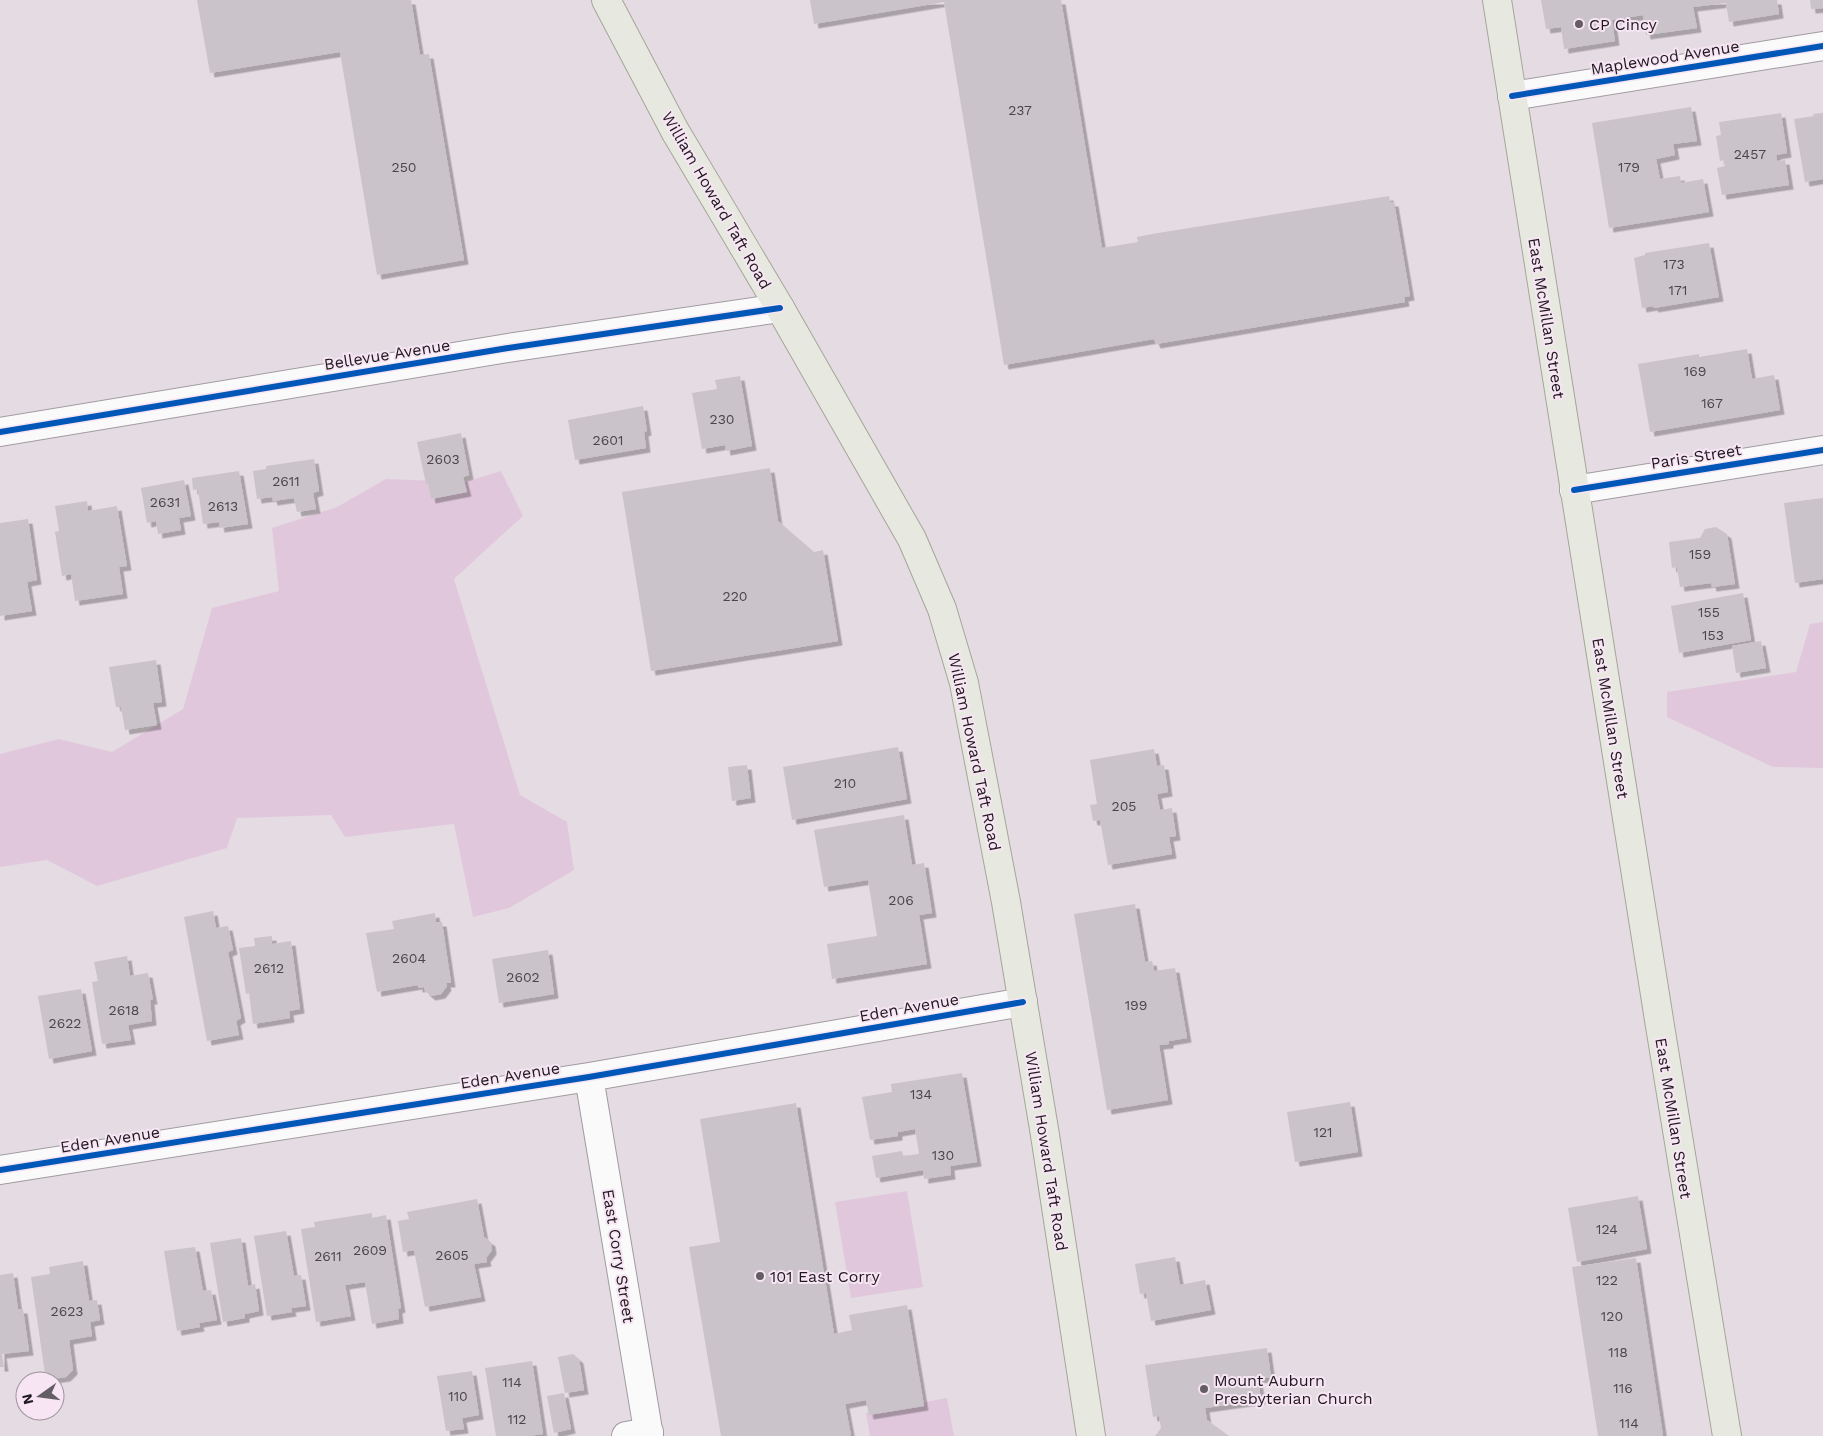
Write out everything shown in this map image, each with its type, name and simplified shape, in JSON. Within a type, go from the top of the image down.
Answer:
[{"type":"main road","name":"William Howard Taft Road","points":[[606,0],[676,131],[912,538],[942,610],[964,683],[1023,1002],[1091,1436]]},
{"type":"main road","name":"East McMillan Street","points":[[1497,0],[1727,1436]]},
{"type":"street","name":"Maplewood Avenue","points":[[1512,96],[1823,46]]},
{"type":"street","name":"Bellevue Avenue","points":[[0,432],[508,348],[780,308]]},
{"type":"street","name":"Paris Street","points":[[1574,490],[1823,450]]},
{"type":"street","name":"Eden Avenue","points":[[0,1170],[589,1077],[1023,1002]]},
{"type":"street","name":"East Corry Street","points":[[589,1077],[641,1435]]},
{"type":"shaded area","points":[[501,471],[523,516],[454,579],[520,795],[567,822],[574,870],[509,908],[473,917],[454,824],[345,837],[331,815],[237,818],[227,848],[97,886],[47,860],[0,867],[0,754],[59,739],[112,752],[183,709],[212,608],[279,591],[272,528],[337,507],[386,479],[465,482]]},
{"type":"shaded area","points":[[1823,622],[1823,768],[1773,767],[1667,717],[1667,692],[1796,672],[1810,624]]},
{"type":"shaded area","points":[[907,1191],[923,1287],[851,1298],[835,1202]]},
{"type":"shaded area","points":[[947,1398],[954,1436],[870,1436],[866,1413]]},
{"type":"building","points":[[197,0],[411,0],[420,55],[429,54],[464,260],[377,275],[340,52],[210,73]]},
{"type":"building","points":[[810,0],[1061,0],[1102,248],[1138,242],[1137,237],[1152,234],[1389,196],[1390,202],[1394,202],[1410,296],[1404,297],[1405,302],[1156,344],[1154,339],[1004,365],[944,2],[814,24]]},
{"type":"building","name":"CP Cincy","points":[[1541,0],[1777,0],[1779,14],[1729,22],[1726,3],[1693,7],[1697,28],[1646,35],[1643,15],[1612,20],[1615,41],[1564,49],[1561,27],[1546,29]]},
{"type":"building","points":[[1810,0],[1823,0],[1823,8],[1811,9]]},
{"type":"building","points":[[1691,107],[1697,141],[1673,144],[1675,155],[1656,159],[1660,179],[1680,176],[1681,183],[1703,179],[1709,212],[1609,228],[1592,123]]},
{"type":"building","points":[[1781,113],[1787,153],[1776,155],[1777,161],[1785,160],[1789,185],[1722,195],[1717,168],[1725,166],[1724,160],[1720,161],[1716,136],[1721,135],[1719,122]]},
{"type":"building","points":[[1823,113],[1823,179],[1805,182],[1794,119]]},
{"type":"building","points":[[1709,243],[1719,297],[1654,308],[1653,306],[1642,308],[1634,258],[1645,255],[1645,253]]},
{"type":"building","points":[[1747,349],[1752,379],[1774,375],[1780,410],[1650,432],[1638,364],[1699,354],[1699,357]]},
{"type":"building","points":[[740,376],[752,446],[726,451],[725,445],[702,449],[692,393],[717,389],[715,380]]},
{"type":"building","points":[[643,406],[647,431],[644,432],[646,448],[575,460],[568,420]]},
{"type":"building","points":[[461,433],[469,475],[463,477],[467,492],[431,499],[417,442]]},
{"type":"building","points":[[314,459],[319,491],[313,493],[316,509],[297,512],[294,498],[273,501],[272,497],[257,499],[253,471],[266,469],[266,466]]},
{"type":"building","points":[[770,468],[778,521],[814,552],[823,550],[838,641],[651,671],[622,492]]},
{"type":"building","points":[[239,471],[248,524],[220,528],[219,522],[203,524],[198,489],[193,490],[192,478]]},
{"type":"building","points":[[184,480],[191,516],[179,518],[181,530],[158,534],[156,521],[147,523],[141,488]]},
{"type":"building","points":[[1823,498],[1823,579],[1795,583],[1784,503]]},
{"type":"building","points":[[87,501],[88,511],[117,506],[127,566],[119,567],[123,594],[75,601],[71,574],[62,576],[55,532],[59,531],[55,506]]},
{"type":"building","points":[[28,519],[37,580],[27,582],[32,611],[0,616],[0,523]]},
{"type":"building","points":[[1716,527],[1727,534],[1735,584],[1712,587],[1711,583],[1680,587],[1677,567],[1672,568],[1669,542],[1700,538],[1705,529]]},
{"type":"building","points":[[1743,593],[1751,640],[1679,653],[1671,606]]},
{"type":"building","points":[[1761,641],[1766,668],[1736,673],[1732,646]]},
{"type":"building","points":[[156,660],[162,702],[153,703],[157,725],[125,730],[121,707],[116,707],[109,667]]},
{"type":"building","points":[[898,747],[907,799],[792,820],[783,767]]},
{"type":"building","points":[[1154,749],[1157,766],[1164,765],[1168,792],[1157,794],[1160,810],[1172,808],[1176,836],[1169,837],[1172,854],[1108,865],[1100,820],[1093,821],[1090,805],[1097,804],[1090,760]]},
{"type":"building","points":[[747,765],[751,798],[732,801],[728,767]]},
{"type":"building","points":[[904,815],[912,865],[924,863],[932,913],[919,915],[927,964],[832,979],[827,944],[877,936],[868,880],[824,887],[814,830]]},
{"type":"building","points":[[1135,904],[1145,962],[1152,961],[1154,971],[1175,968],[1187,1038],[1159,1045],[1168,1100],[1107,1110],[1074,914]]},
{"type":"building","points":[[213,911],[216,928],[228,926],[233,950],[228,952],[241,1018],[236,1021],[239,1035],[207,1041],[184,917]]},
{"type":"building","points":[[435,913],[436,922],[442,922],[451,983],[446,983],[447,986],[441,994],[431,996],[425,991],[424,987],[418,988],[418,985],[377,992],[366,933],[394,929],[392,921]]},
{"type":"building","points":[[272,936],[272,944],[291,941],[300,1009],[289,1011],[290,1018],[253,1024],[249,993],[246,994],[239,948],[255,946],[254,938]]},
{"type":"building","points":[[548,950],[554,994],[499,1003],[492,959]]},
{"type":"building","points":[[127,956],[130,976],[148,973],[153,1000],[150,1000],[152,1021],[128,1025],[131,1040],[102,1044],[92,982],[98,981],[94,962]]},
{"type":"building","points":[[81,989],[92,1051],[49,1059],[38,996]]},
{"type":"building","points":[[962,1073],[977,1162],[950,1166],[951,1175],[924,1179],[923,1170],[876,1178],[872,1156],[902,1151],[903,1156],[919,1154],[915,1129],[898,1132],[898,1136],[870,1140],[862,1097],[892,1092],[891,1084]]},
{"type":"building","points":[[1350,1102],[1358,1152],[1295,1162],[1287,1112]]},
{"type":"building","name":"101 East Corry","points":[[796,1103],[834,1334],[852,1330],[849,1315],[907,1305],[924,1406],[869,1415],[866,1400],[845,1404],[851,1436],[721,1436],[689,1247],[720,1242],[700,1119]]},
{"type":"building","points":[[1638,1196],[1647,1249],[1577,1262],[1568,1208]]},
{"type":"building","points":[[477,1199],[484,1237],[491,1242],[492,1250],[486,1258],[487,1262],[474,1264],[481,1297],[425,1307],[414,1250],[403,1252],[398,1221],[409,1219],[407,1212]]},
{"type":"building","points":[[372,1213],[372,1218],[386,1215],[401,1308],[398,1309],[399,1319],[372,1324],[365,1282],[345,1285],[351,1316],[316,1322],[301,1229],[315,1227],[314,1222]]},
{"type":"building","points":[[286,1231],[294,1276],[301,1275],[306,1306],[291,1308],[292,1312],[267,1316],[254,1236]]},
{"type":"building","points":[[241,1238],[248,1286],[255,1284],[259,1311],[245,1314],[245,1318],[223,1322],[210,1243]]},
{"type":"building","points":[[195,1247],[203,1291],[211,1290],[217,1320],[199,1323],[200,1327],[177,1331],[164,1251]]},
{"type":"building","points":[[1175,1257],[1180,1285],[1205,1280],[1211,1310],[1151,1321],[1146,1293],[1140,1294],[1135,1264]]},
{"type":"building","points":[[1636,1258],[1663,1436],[1598,1436],[1572,1267]]},
{"type":"building","points":[[83,1261],[89,1301],[97,1300],[100,1320],[90,1322],[92,1336],[69,1340],[73,1370],[65,1377],[65,1371],[45,1371],[31,1277],[50,1274],[49,1267]]},
{"type":"building","points":[[13,1273],[18,1309],[23,1309],[29,1351],[2,1354],[4,1367],[0,1367],[0,1275]]},
{"type":"building","name":"Mount Auburn Presbyterian Church","points":[[1267,1348],[1271,1377],[1258,1379],[1261,1400],[1205,1408],[1207,1420],[1229,1436],[1155,1436],[1161,1428],[1159,1416],[1153,1417],[1145,1365]]},
{"type":"building","points":[[573,1354],[579,1359],[584,1390],[565,1393],[558,1357]]},
{"type":"building","points":[[532,1361],[543,1434],[496,1436],[485,1368]]},
{"type":"building","points":[[472,1371],[479,1415],[462,1418],[464,1429],[446,1431],[437,1376]]},
{"type":"building","points":[[564,1393],[571,1429],[554,1433],[547,1396]]},
{"type":"cycle path","points":[[1512,96],[1823,46]]},
{"type":"cycle path","points":[[0,432],[508,348],[780,308]]},
{"type":"cycle path","points":[[1574,490],[1823,450]]},
{"type":"cycle path","points":[[0,1170],[589,1077],[1023,1002]]},
{"type":"place","name":"CP Cincy","points":[[1579,24]]},
{"type":"place","name":"101 East Corry","points":[[760,1276]]},
{"type":"place","name":"Mount Auburn Presbyterian Church","points":[[1204,1389]]}]
